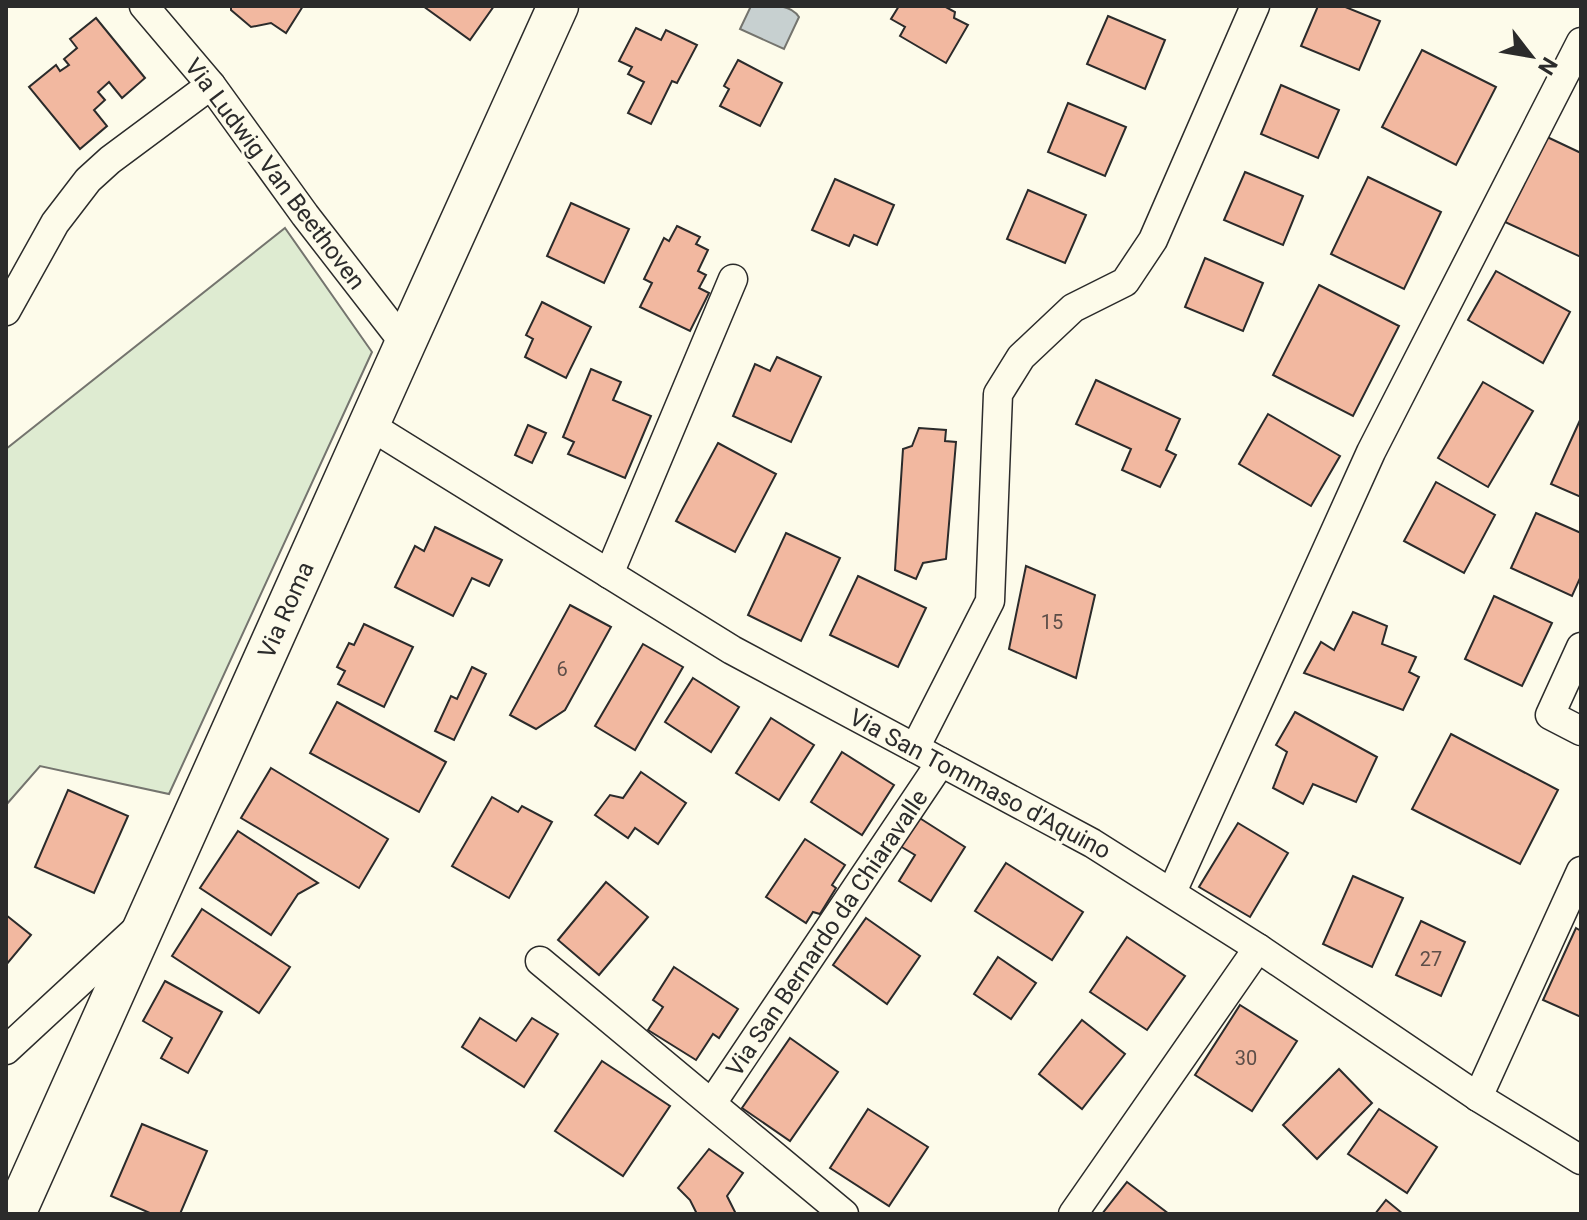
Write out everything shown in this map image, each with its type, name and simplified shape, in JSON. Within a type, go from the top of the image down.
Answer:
[{"type":"street","name":"Via Ludwig Van Beethoven","points":[[144,6],[211,85],[305,215],[405,344]]},
{"type":"street","name":"Via Roma","points":[[15,1214],[558,6]]},
{"type":"street","points":[[915,748],[990,601],[998,394],[1021,357],[1073,308],[1125,282],[1153,240],[1255,6]]},
{"type":"street","points":[[1172,892],[1371,452],[1581,42]]},
{"type":"street","points":[[6,311],[55,223],[88,180],[211,85]]},
{"type":"street","points":[[609,574],[733,279]]},
{"type":"street","name":"Via San Tommaso d'Aquino","points":[[369,425],[732,650],[1092,843],[1258,948],[1478,1097],[1581,1160]]},
{"type":"street","points":[[1581,647],[1550,715],[1581,731]]},
{"type":"street","name":"Via San Bernardo da Chiaravalle","points":[[712,1103],[941,762]]},
{"type":"street","points":[[1478,1097],[1581,871]]},
{"type":"street","points":[[6,1050],[147,919]]},
{"type":"street","points":[[1073,1214],[1258,948]]},
{"type":"street","name":"Via San Bernardo da Chiaravalle","points":[[540,961],[844,1214]]},
{"type":"green space","points":[[285,228],[372,352],[169,794],[40,766],[6,805],[6,449]]},
{"type":"shaded area","points":[[751,6],[784,7],[799,17],[784,49],[740,29]]},
{"type":"building","points":[[231,6],[303,6],[286,33],[271,23],[251,27],[231,10]]},
{"type":"building","points":[[423,6],[494,6],[470,40]]},
{"type":"building","points":[[899,6],[944,6],[955,12],[954,18],[968,25],[946,63],[900,36],[905,27],[891,19]]},
{"type":"building","points":[[1318,6],[1343,6],[1380,21],[1359,70],[1301,46]]},
{"type":"building","points":[[1108,16],[1165,40],[1145,89],[1087,64]]},
{"type":"building","points":[[96,18],[145,78],[122,98],[109,82],[98,92],[105,100],[94,110],[107,126],[80,149],[29,87],[56,65],[60,71],[69,65],[64,59],[77,48],[70,39]]},
{"type":"building","points":[[636,28],[661,40],[666,30],[697,45],[677,83],[672,81],[651,124],[628,113],[644,82],[628,74],[632,67],[619,61]]},
{"type":"building","points":[[1422,50],[1496,87],[1456,165],[1382,127]]},
{"type":"building","points":[[738,60],[782,83],[760,126],[720,106],[729,89],[724,86]]},
{"type":"building","points":[[1281,85],[1339,110],[1318,158],[1261,134]]},
{"type":"building","points":[[1068,103],[1126,127],[1105,176],[1048,152]]},
{"type":"building","points":[[1545,136],[1581,153],[1581,257],[1505,222]]},
{"type":"building","points":[[1245,172],[1303,196],[1283,245],[1224,220]]},
{"type":"building","points":[[1368,177],[1441,212],[1404,289],[1331,254]]},
{"type":"building","points":[[835,179],[894,205],[877,245],[854,235],[849,246],[812,230]]},
{"type":"building","points":[[1028,190],[1086,215],[1065,263],[1007,239]]},
{"type":"building","points":[[571,203],[629,229],[604,283],[547,256]]},
{"type":"building","points":[[677,226],[700,237],[696,244],[708,250],[698,271],[706,275],[699,288],[709,293],[690,331],[640,307],[652,283],[644,279],[664,238],[669,241]]},
{"type":"building","points":[[1205,258],[1263,283],[1243,331],[1185,307]]},
{"type":"building","points":[[1496,271],[1570,312],[1543,363],[1468,320]]},
{"type":"building","points":[[1319,285],[1399,326],[1353,416],[1273,375]]},
{"type":"building","points":[[542,302],[591,327],[566,378],[525,357],[533,339],[526,335]]},
{"type":"building","points":[[777,357],[821,377],[791,442],[733,416],[755,364],[770,371]]},
{"type":"building","points":[[591,369],[621,382],[613,400],[651,416],[625,478],[568,454],[574,442],[563,437]]},
{"type":"building","points":[[1096,380],[1180,419],[1166,450],[1176,455],[1160,487],[1122,470],[1131,449],[1076,424]]},
{"type":"building","points":[[1483,382],[1533,411],[1488,487],[1438,458]]},
{"type":"building","points":[[1268,414],[1340,456],[1311,506],[1239,464]]},
{"type":"building","points":[[1581,418],[1581,497],[1551,484]]},
{"type":"building","points":[[528,425],[546,433],[532,463],[515,455]]},
{"type":"building","points":[[919,428],[946,430],[945,441],[956,442],[946,559],[923,563],[916,579],[895,570],[903,449],[912,446]]},
{"type":"building","points":[[718,443],[776,474],[735,552],[676,521]]},
{"type":"building","points":[[1436,482],[1495,515],[1464,573],[1404,541]]},
{"type":"building","points":[[1536,513],[1581,533],[1581,576],[1572,596],[1511,568]]},
{"type":"building","points":[[435,527],[502,560],[489,586],[472,578],[453,616],[395,587],[415,546],[424,551]]},
{"type":"building","points":[[786,533],[840,558],[801,641],[748,615]]},
{"type":"building","points":[[1026,566],[1095,595],[1076,678],[1009,649]]},
{"type":"building","points":[[858,576],[926,608],[898,667],[830,635]]},
{"type":"building","points":[[1494,596],[1552,623],[1522,686],[1465,659]]},
{"type":"building","points":[[570,605],[611,627],[565,710],[536,729],[510,715]]},
{"type":"building","points":[[1353,612],[1387,626],[1382,644],[1416,657],[1409,672],[1419,677],[1403,710],[1304,673],[1321,642],[1334,650]]},
{"type":"building","points":[[364,624],[413,647],[384,707],[338,684],[345,671],[337,667],[349,643],[354,645]]},
{"type":"building","points":[[643,644],[683,667],[635,750],[595,726]]},
{"type":"building","points":[[472,667],[486,674],[454,740],[435,731],[451,696],[457,699]]},
{"type":"building","points":[[693,678],[739,707],[711,752],[665,722]]},
{"type":"building","points":[[337,702],[446,762],[419,812],[310,753]]},
{"type":"building","points":[[1295,712],[1377,757],[1356,802],[1313,784],[1303,804],[1273,788],[1287,752],[1276,745]]},
{"type":"building","points":[[771,718],[814,745],[779,800],[736,773]]},
{"type":"building","points":[[1451,734],[1558,790],[1520,864],[1412,809]]},
{"type":"building","points":[[842,752],[894,785],[862,835],[811,802]]},
{"type":"building","points":[[271,768],[388,839],[359,888],[241,818]]},
{"type":"building","points":[[641,772],[686,803],[658,844],[635,828],[628,838],[595,815],[610,795],[623,798]]},
{"type":"building","points":[[68,790],[128,816],[94,893],[35,867]]},
{"type":"building","points":[[492,797],[518,812],[522,806],[552,822],[509,898],[452,866]]},
{"type":"building","points":[[918,817],[965,847],[931,901],[899,881],[915,855],[900,846]]},
{"type":"building","points":[[1238,823],[1288,853],[1250,917],[1199,887]]},
{"type":"building","points":[[238,831],[318,883],[298,894],[271,935],[200,888]]},
{"type":"building","points":[[805,839],[845,865],[832,885],[836,888],[820,914],[813,912],[806,923],[766,897]]},
{"type":"building","points":[[1006,863],[1083,912],[1052,960],[975,911]]},
{"type":"building","points":[[1353,876],[1403,898],[1372,967],[1323,944]]},
{"type":"building","points":[[606,882],[648,917],[599,975],[558,940]]},
{"type":"building","points":[[202,909],[290,967],[259,1013],[172,956]]},
{"type":"building","points":[[6,915],[31,935],[6,965]]},
{"type":"building","points":[[866,918],[920,956],[887,1004],[833,965]]},
{"type":"building","points":[[1421,921],[1465,942],[1441,996],[1396,975]]},
{"type":"building","points":[[1576,928],[1581,931],[1581,1017],[1543,1000]]},
{"type":"building","points":[[1127,937],[1185,976],[1147,1030],[1090,992]]},
{"type":"building","points":[[998,957],[1036,983],[1011,1019],[974,994]]},
{"type":"building","points":[[674,967],[738,1009],[719,1038],[713,1034],[696,1060],[648,1030],[663,1007],[653,1000]]},
{"type":"building","points":[[165,981],[222,1012],[188,1073],[161,1058],[172,1038],[143,1021]]},
{"type":"building","points":[[1240,1005],[1297,1041],[1252,1111],[1195,1075]]},
{"type":"building","points":[[480,1018],[516,1041],[532,1018],[558,1034],[524,1087],[462,1047]]},
{"type":"building","points":[[1082,1020],[1125,1054],[1082,1109],[1039,1074]]},
{"type":"building","points":[[790,1038],[838,1072],[790,1141],[742,1108]]},
{"type":"building","points":[[602,1061],[670,1106],[623,1176],[555,1131]]},
{"type":"building","points":[[1339,1069],[1372,1103],[1317,1159],[1283,1125]]},
{"type":"building","points":[[868,1109],[928,1147],[889,1206],[830,1168]]},
{"type":"building","points":[[1379,1109],[1437,1147],[1407,1193],[1348,1154]]},
{"type":"building","points":[[142,1124],[207,1151],[180,1214],[152,1214],[111,1196]]},
{"type":"building","points":[[709,1149],[743,1173],[727,1196],[736,1214],[697,1214],[690,1200],[678,1188]]},
{"type":"building","points":[[1127,1182],[1169,1214],[1102,1214]]},
{"type":"building","points":[[1386,1200],[1403,1214],[1375,1214]]}]
